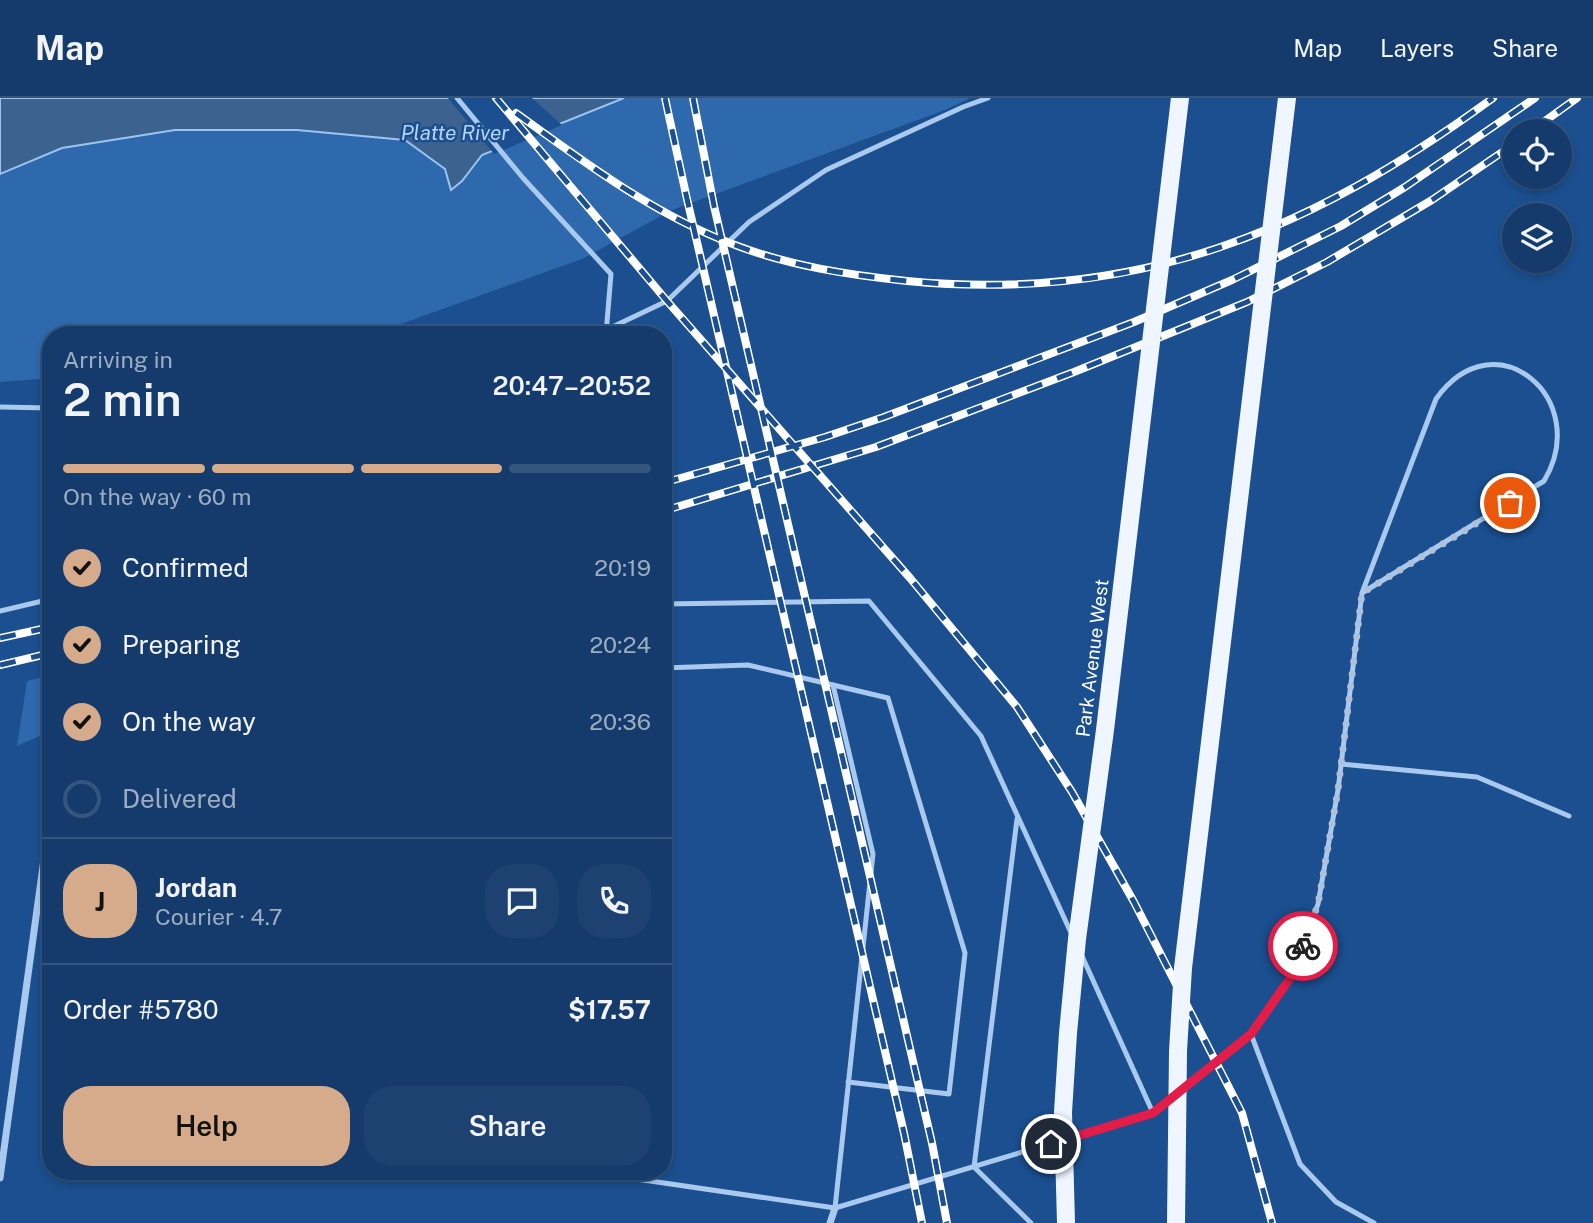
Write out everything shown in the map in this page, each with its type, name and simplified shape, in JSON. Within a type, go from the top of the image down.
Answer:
[{"type":"main road","name":"Park Avenue West","points":[[1066,1223],[1063,1112],[1077,939],[1105,730],[1180,98]]},
{"type":"main road","points":[[1176,1223],[1178,1051],[1183,968],[1287,98]]},
{"type":"street","points":[[0,1178],[3,1134],[42,872]]},
{"type":"street","points":[[830,1223],[835,1208]]},
{"type":"lane","points":[[457,98],[523,178],[611,274],[607,326]]},
{"type":"lane","points":[[619,326],[667,301],[749,222],[826,170],[988,98]]},
{"type":"lane","points":[[644,1180],[835,1208],[1153,1113],[1251,1034],[1293,974],[1318,904],[1341,764],[1362,593],[1436,399],[1446,385],[1460,373],[1476,366],[1511,366],[1540,380],[1560,407],[1564,426],[1562,448],[1554,468],[1544,481],[1362,593]]},
{"type":"lane","points":[[0,407],[42,408]]},
{"type":"lane","points":[[0,611],[42,601]]},
{"type":"lane","points":[[672,604],[869,601],[981,736],[1153,1113]]},
{"type":"lane","points":[[672,668],[748,665],[887,698],[965,953],[949,1094],[848,1082]]},
{"type":"lane","points":[[833,685],[873,854],[835,1208]]},
{"type":"lane","points":[[1341,764],[1477,777],[1569,816]]},
{"type":"lane","points":[[974,1167],[1018,817]]},
{"type":"lane","points":[[1251,1034],[1300,1164],[1336,1202],[1374,1223]]},
{"type":"lane","points":[[974,1167],[1031,1223]]},
{"type":"shaded area","points":[[624,98],[970,98],[945,110],[672,210],[582,259],[395,326],[42,326],[42,379],[0,382],[0,174],[62,148],[175,130],[297,130],[405,140],[445,169],[451,189],[462,181],[482,155]]},
{"type":"shaded area","points":[[42,677],[42,735],[17,746],[27,681]]},
{"type":"water","name":"Platte River","points":[[0,98],[624,98],[482,155],[462,181],[451,190],[445,169],[405,140],[297,130],[175,130],[62,148],[0,174]]},
{"type":"pier","points":[[448,98],[532,98],[562,125],[494,154]]},
{"type":"railway","points":[[496,98],[667,301],[910,578],[1017,707],[1072,792],[1134,902],[1242,1113],[1272,1223]]},
{"type":"railway","points":[[665,98],[904,1133],[922,1223]]},
{"type":"railway","points":[[693,98],[714,206],[932,1143],[947,1223]]},
{"type":"railway","points":[[516,113],[621,187],[677,219],[735,245],[777,259],[842,273],[907,281],[991,285],[1070,281],[1145,268],[1218,248],[1288,221],[1356,186],[1424,145],[1493,98]]},
{"type":"railway","points":[[672,480],[825,437],[884,417],[1134,322],[1232,280],[1341,226],[1405,187],[1535,98]]},
{"type":"railway","points":[[1548,119],[1577,98]]},
{"type":"railway","points":[[672,508],[876,447],[1074,372],[1247,302],[1327,262],[1432,200],[1502,152]]},
{"type":"railway","points":[[0,638],[42,629]]},
{"type":"railway","points":[[0,665],[42,655]]},
{"type":"way so far","points":[[1303,946],[1318,904],[1338,790],[1362,593],[1510,503]]},
{"type":"route","points":[[1051,1144],[1153,1113],[1251,1034],[1293,974],[1303,946]]}]
